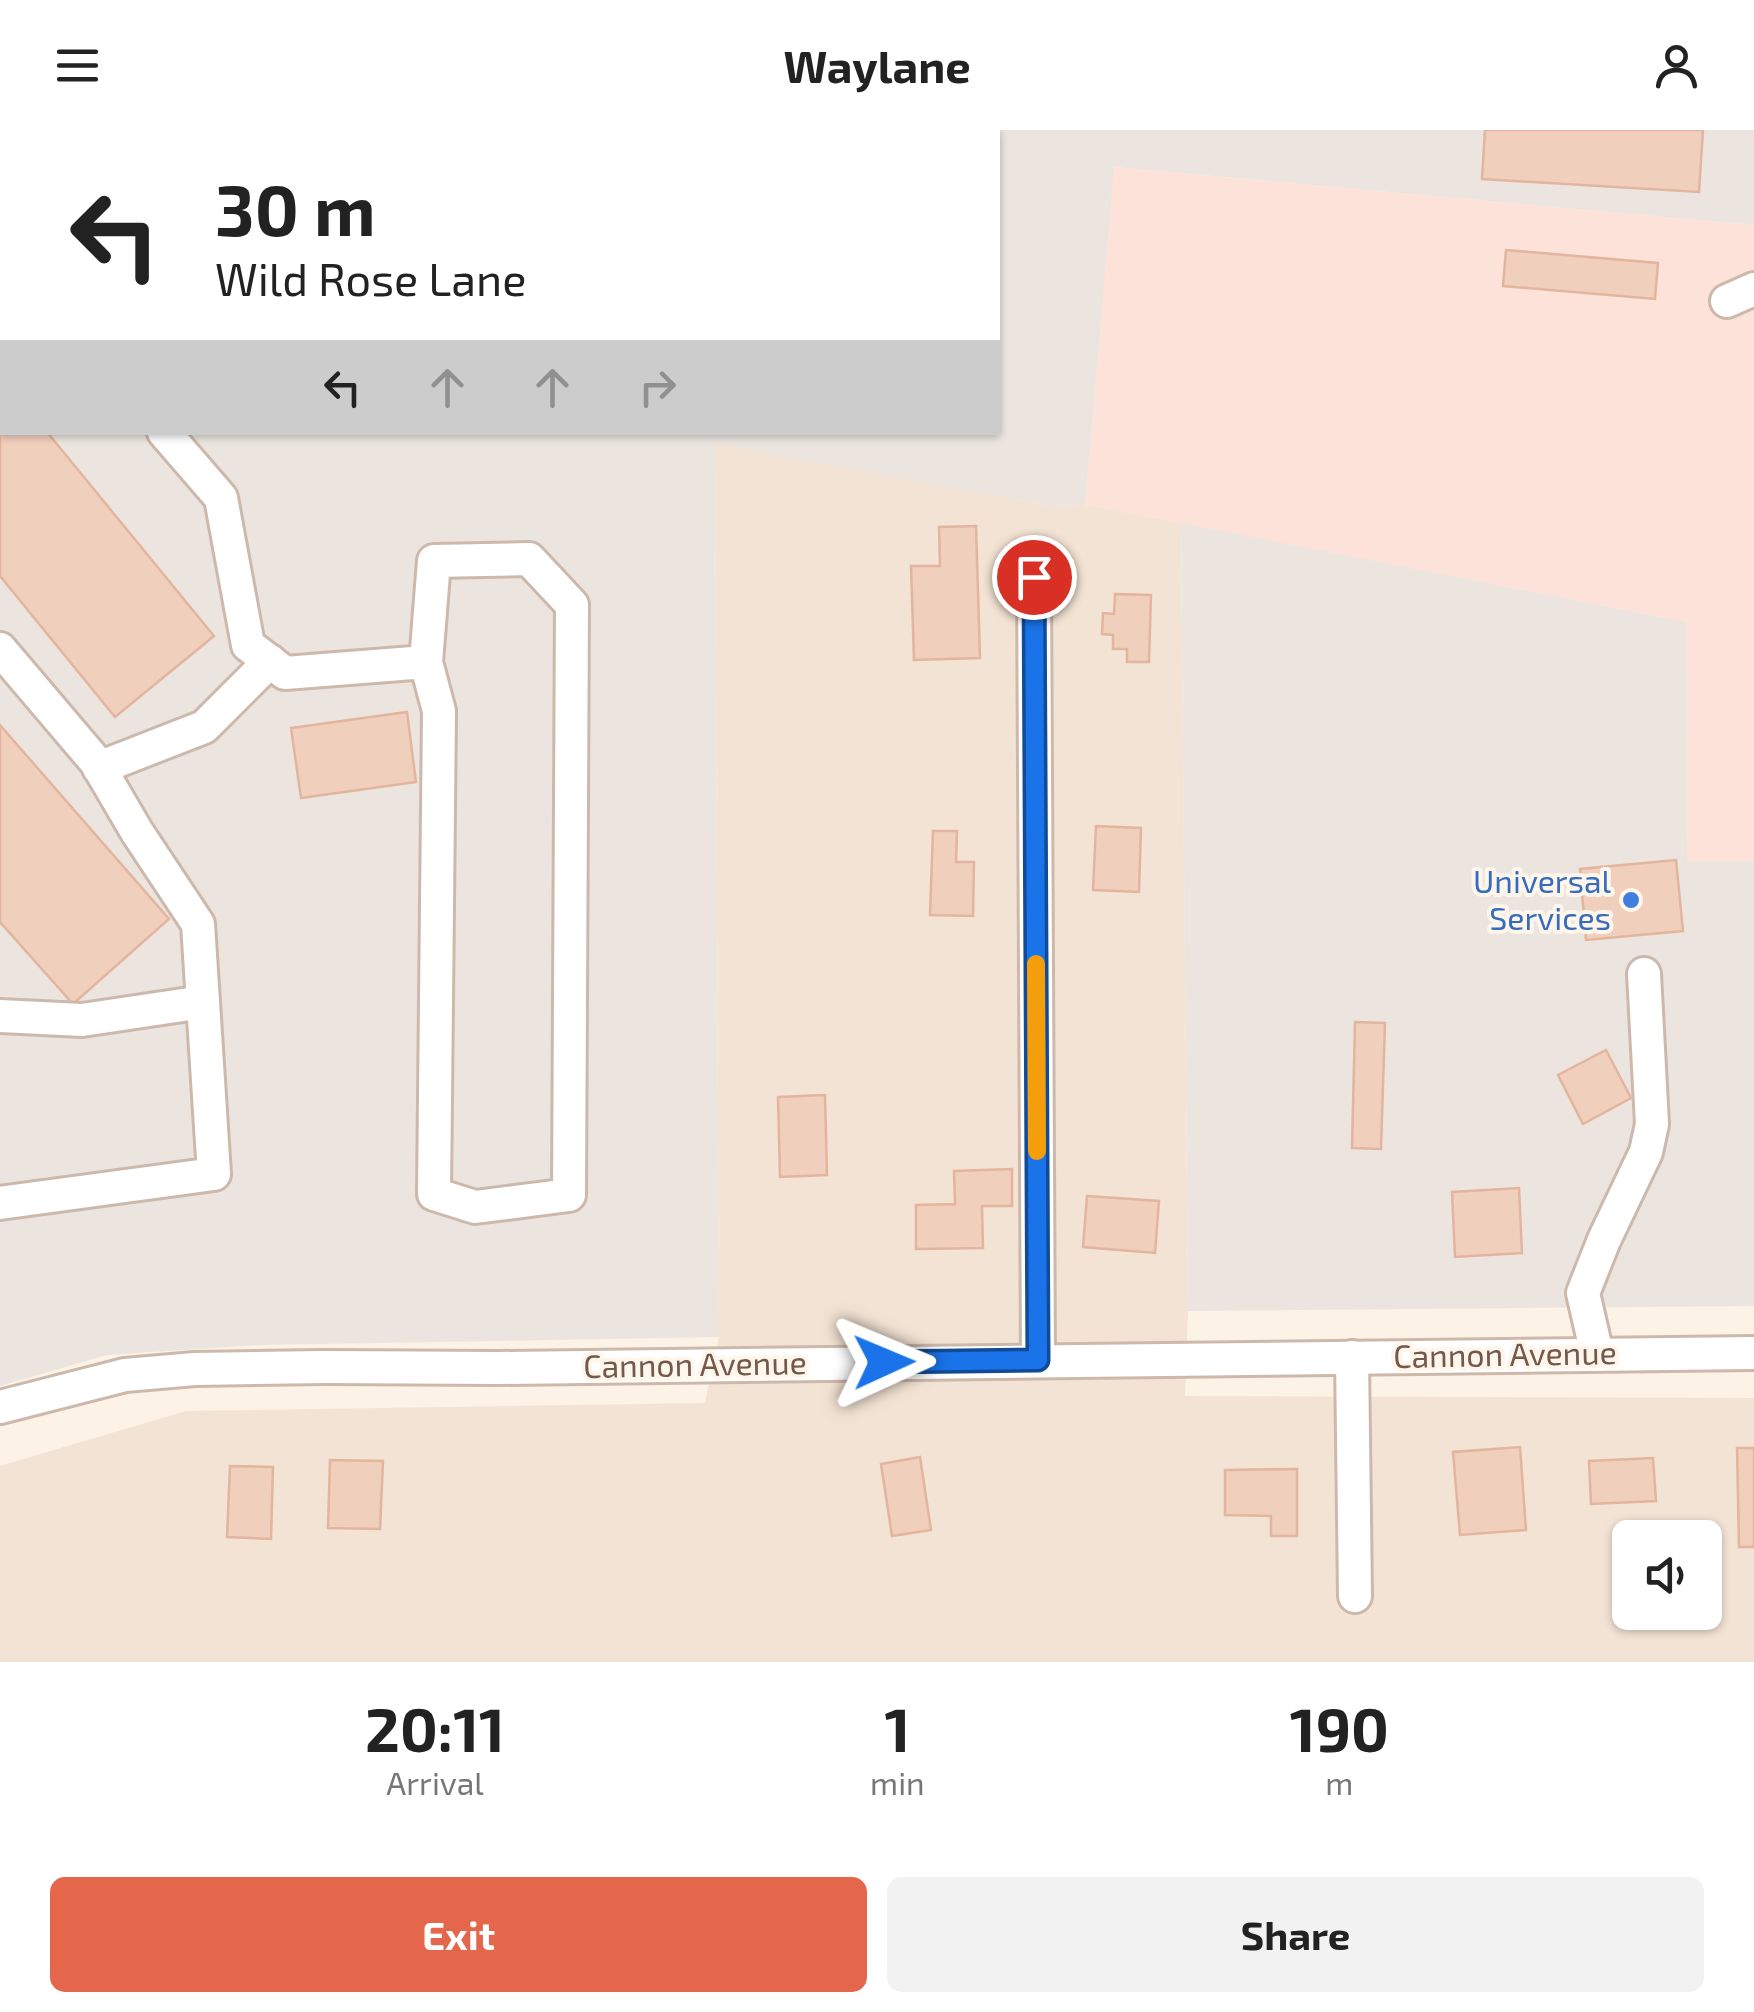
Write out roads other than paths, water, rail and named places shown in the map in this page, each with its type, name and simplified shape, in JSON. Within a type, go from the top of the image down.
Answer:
[{"type":"street","points":[[167,435],[221,498],[248,645],[285,673],[426,662]]},
{"type":"street","points":[[529,559],[572,606],[569,1195],[475,1207],[434,1194],[439,710],[426,662],[434,560],[529,559]]},
{"type":"street","points":[[1034,577],[1038,1360]]},
{"type":"street","points":[[0,648],[100,768],[136,832],[198,924],[214,1174],[0,1203]]},
{"type":"street","points":[[100,768],[204,726],[270,661]]},
{"type":"street","points":[[1598,1354],[1583,1293],[1646,1152],[1652,1124],[1644,974]]},
{"type":"street","points":[[0,1016],[82,1020],[204,1002]]},
{"type":"street","name":"Cannon Avenue","points":[[0,1406],[125,1376],[195,1369],[1754,1353]]},
{"type":"street","points":[[1352,1356],[1356,1596]]},
{"type":"place","name":"Universal Services","points":[[1631,900]]}]
